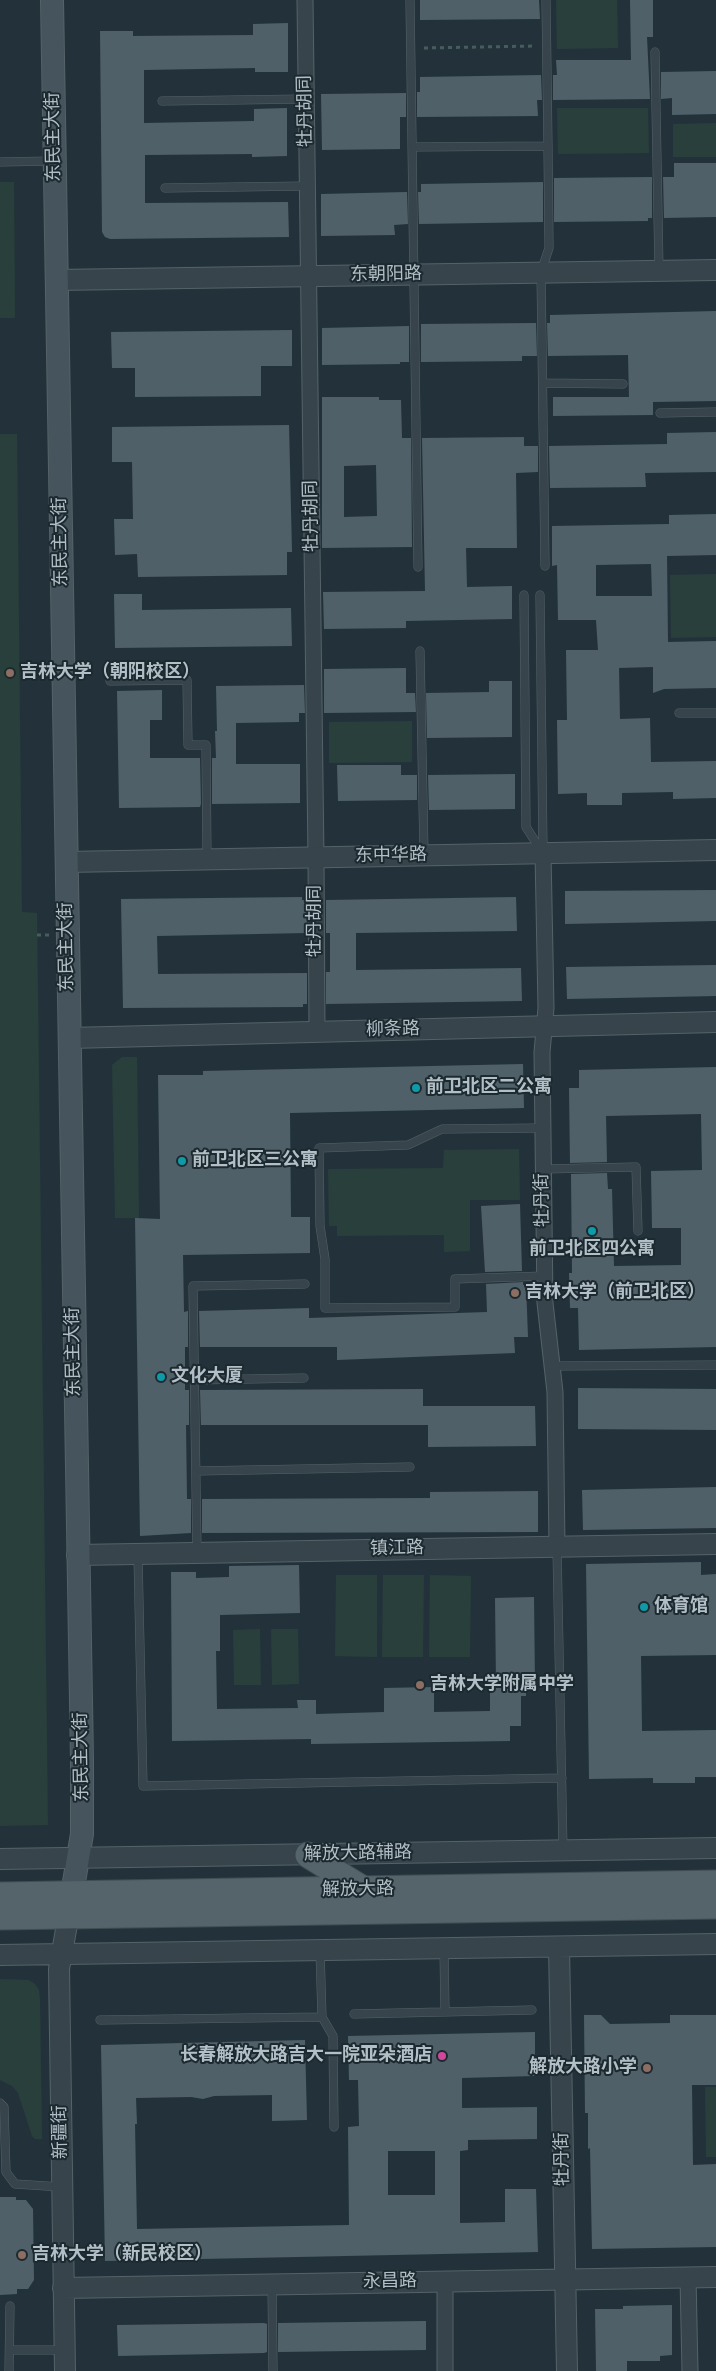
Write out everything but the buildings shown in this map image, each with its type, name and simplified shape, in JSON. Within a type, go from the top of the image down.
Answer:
[{"type":"main road","name":"东民主大街","points":[[52,0],[82,1759],[82,1834],[70,1905]]},
{"type":"main road","points":[[308,1855],[365,1890]]},
{"type":"main road","name":"解放大路","points":[[0,1917],[70,1905],[365,1890],[716,1883]]},
{"type":"main road","name":"解放大路","points":[[0,1895],[70,1905],[716,1906]]},
{"type":"street","name":"牡丹胡同","points":[[304,0],[317,1032]]},
{"type":"street","name":"东朝阳路","points":[[56,280],[716,270]]},
{"type":"street","name":"东中华路","points":[[66,862],[716,850]]},
{"type":"street","name":"牡丹街","points":[[543,853],[546,1008],[542,1052],[544,1303],[555,1392],[557,1547]]},
{"type":"street","name":"柳条路","points":[[69,1038],[716,1022]]},
{"type":"street","name":"镇江路","points":[[78,1555],[716,1544]]},
{"type":"street","name":"解放大路辅路","points":[[0,1860],[716,1848]]},
{"type":"street","name":"新疆街","points":[[64,2371],[59,1968],[70,1905]]},
{"type":"street","points":[[0,1955],[716,1944]]},
{"type":"street","name":"牡丹街","points":[[559,1947],[566,2371]]},
{"type":"street","points":[[688,2277],[690,2371]]},
{"type":"street","name":"永昌路","points":[[63,2288],[716,2277]]},
{"type":"street","points":[[445,2281],[445,2371]]},
{"type":"lane","points":[[410,0],[418,567]]},
{"type":"lane","points":[[545,566],[541,272],[549,248],[546,0]]},
{"type":"lane","points":[[655,52],[659,270]]},
{"type":"lane","points":[[162,101],[306,99]]},
{"type":"lane","points":[[412,147],[548,146]]},
{"type":"lane","points":[[0,162],[55,161]]},
{"type":"lane","points":[[165,188],[307,186]]},
{"type":"lane","points":[[543,383],[623,384]]},
{"type":"lane","points":[[660,413],[716,412]]},
{"type":"lane","points":[[524,595],[526,827],[543,853]]},
{"type":"lane","points":[[540,595],[543,853]]},
{"type":"lane","points":[[420,651],[424,856]]},
{"type":"lane","points":[[110,681],[187,680],[188,745],[206,745],[207,859]]},
{"type":"lane","points":[[679,713],[716,713]]},
{"type":"lane","points":[[542,1128],[442,1129],[408,1145],[319,1148],[319,1177],[320,1226],[325,1259],[326,1308],[455,1307],[455,1279],[544,1276]]},
{"type":"lane","points":[[543,1169],[636,1167],[638,1231]]},
{"type":"lane","points":[[197,1553],[193,1286],[305,1284]]},
{"type":"lane","points":[[552,1366],[716,1365]]},
{"type":"lane","points":[[194,1380],[304,1378]]},
{"type":"lane","points":[[196,1471],[410,1467]]},
{"type":"lane","points":[[557,1547],[564,1851]]},
{"type":"lane","points":[[138,1554],[143,1786],[562,1778]]},
{"type":"lane","points":[[444,1948],[445,2012]]},
{"type":"lane","points":[[320,1950],[322,2017],[333,2036],[334,2127]]},
{"type":"lane","points":[[354,2014],[532,2010]]},
{"type":"lane","points":[[100,2020],[322,2017]]},
{"type":"lane","points":[[0,2103],[4,2107],[6,2172],[15,2184],[62,2187]]},
{"type":"lane","points":[[272,2284],[273,2371]]},
{"type":"lane","points":[[9,2371],[11,2350],[10,2306]]},
{"type":"lane","points":[[11,2350],[64,2350]]},
{"type":"path","points":[[410,48],[546,46]]},
{"type":"green space","points":[[556,0],[617,0],[618,48],[557,49]]},
{"type":"green space","points":[[557,108],[648,108],[649,153],[558,154]]},
{"type":"green space","points":[[716,123],[716,157],[673,157],[673,124]]},
{"type":"green space","points":[[0,182],[14,182],[15,318],[0,318]]},
{"type":"green space","points":[[0,434],[17,434],[22,912],[37,913],[48,1825],[0,1826]]},
{"type":"green space","points":[[716,574],[716,637],[671,638],[670,575]]},
{"type":"green space","points":[[412,721],[412,762],[329,763],[329,722]]},
{"type":"green space","points":[[122,1057],[137,1057],[139,1218],[115,1218],[112,1065]]},
{"type":"green space","points":[[519,1149],[520,1200],[470,1200],[470,1251],[444,1252],[444,1235],[337,1236],[337,1226],[329,1226],[328,1169],[443,1168],[444,1150]]},
{"type":"green space","points":[[336,1575],[377,1575],[377,1657],[335,1656]]},
{"type":"green space","points":[[383,1575],[424,1575],[423,1657],[382,1657]]},
{"type":"green space","points":[[430,1575],[471,1576],[470,1657],[429,1657]]},
{"type":"green space","points":[[260,1629],[261,1685],[234,1685],[233,1630]]},
{"type":"green space","points":[[271,1629],[298,1629],[299,1684],[272,1685]]},
{"type":"green space","points":[[0,1979],[29,1980],[39,1990],[42,2139],[35,2139],[32,2136],[18,2093],[12,2086],[0,2080]]},
{"type":"green space","points":[[705,2087],[716,2087],[716,2157],[706,2157]]},
{"type":"place","name":"吉林大学（朝阳校区）","points":[[10,673]]},
{"type":"place","name":"前卫北区二公寓","points":[[416,1088]]},
{"type":"place","name":"前卫北区三公寓","points":[[182,1161]]},
{"type":"place","name":"前卫北区四公寓","points":[[592,1231]]},
{"type":"place","name":"吉林大学（前卫北区）","points":[[515,1293]]},
{"type":"place","name":"文化大厦","points":[[161,1377]]},
{"type":"place","name":"体育馆","points":[[644,1607]]},
{"type":"place","name":"吉林大学附属中学","points":[[420,1685]]},
{"type":"place","name":"长春解放大路吉大一院亚朵酒店","points":[[442,2056]]},
{"type":"place","name":"解放大路小学","points":[[647,2068]]},
{"type":"place","name":"吉林大学（新民校区）","points":[[22,2255]]}]
